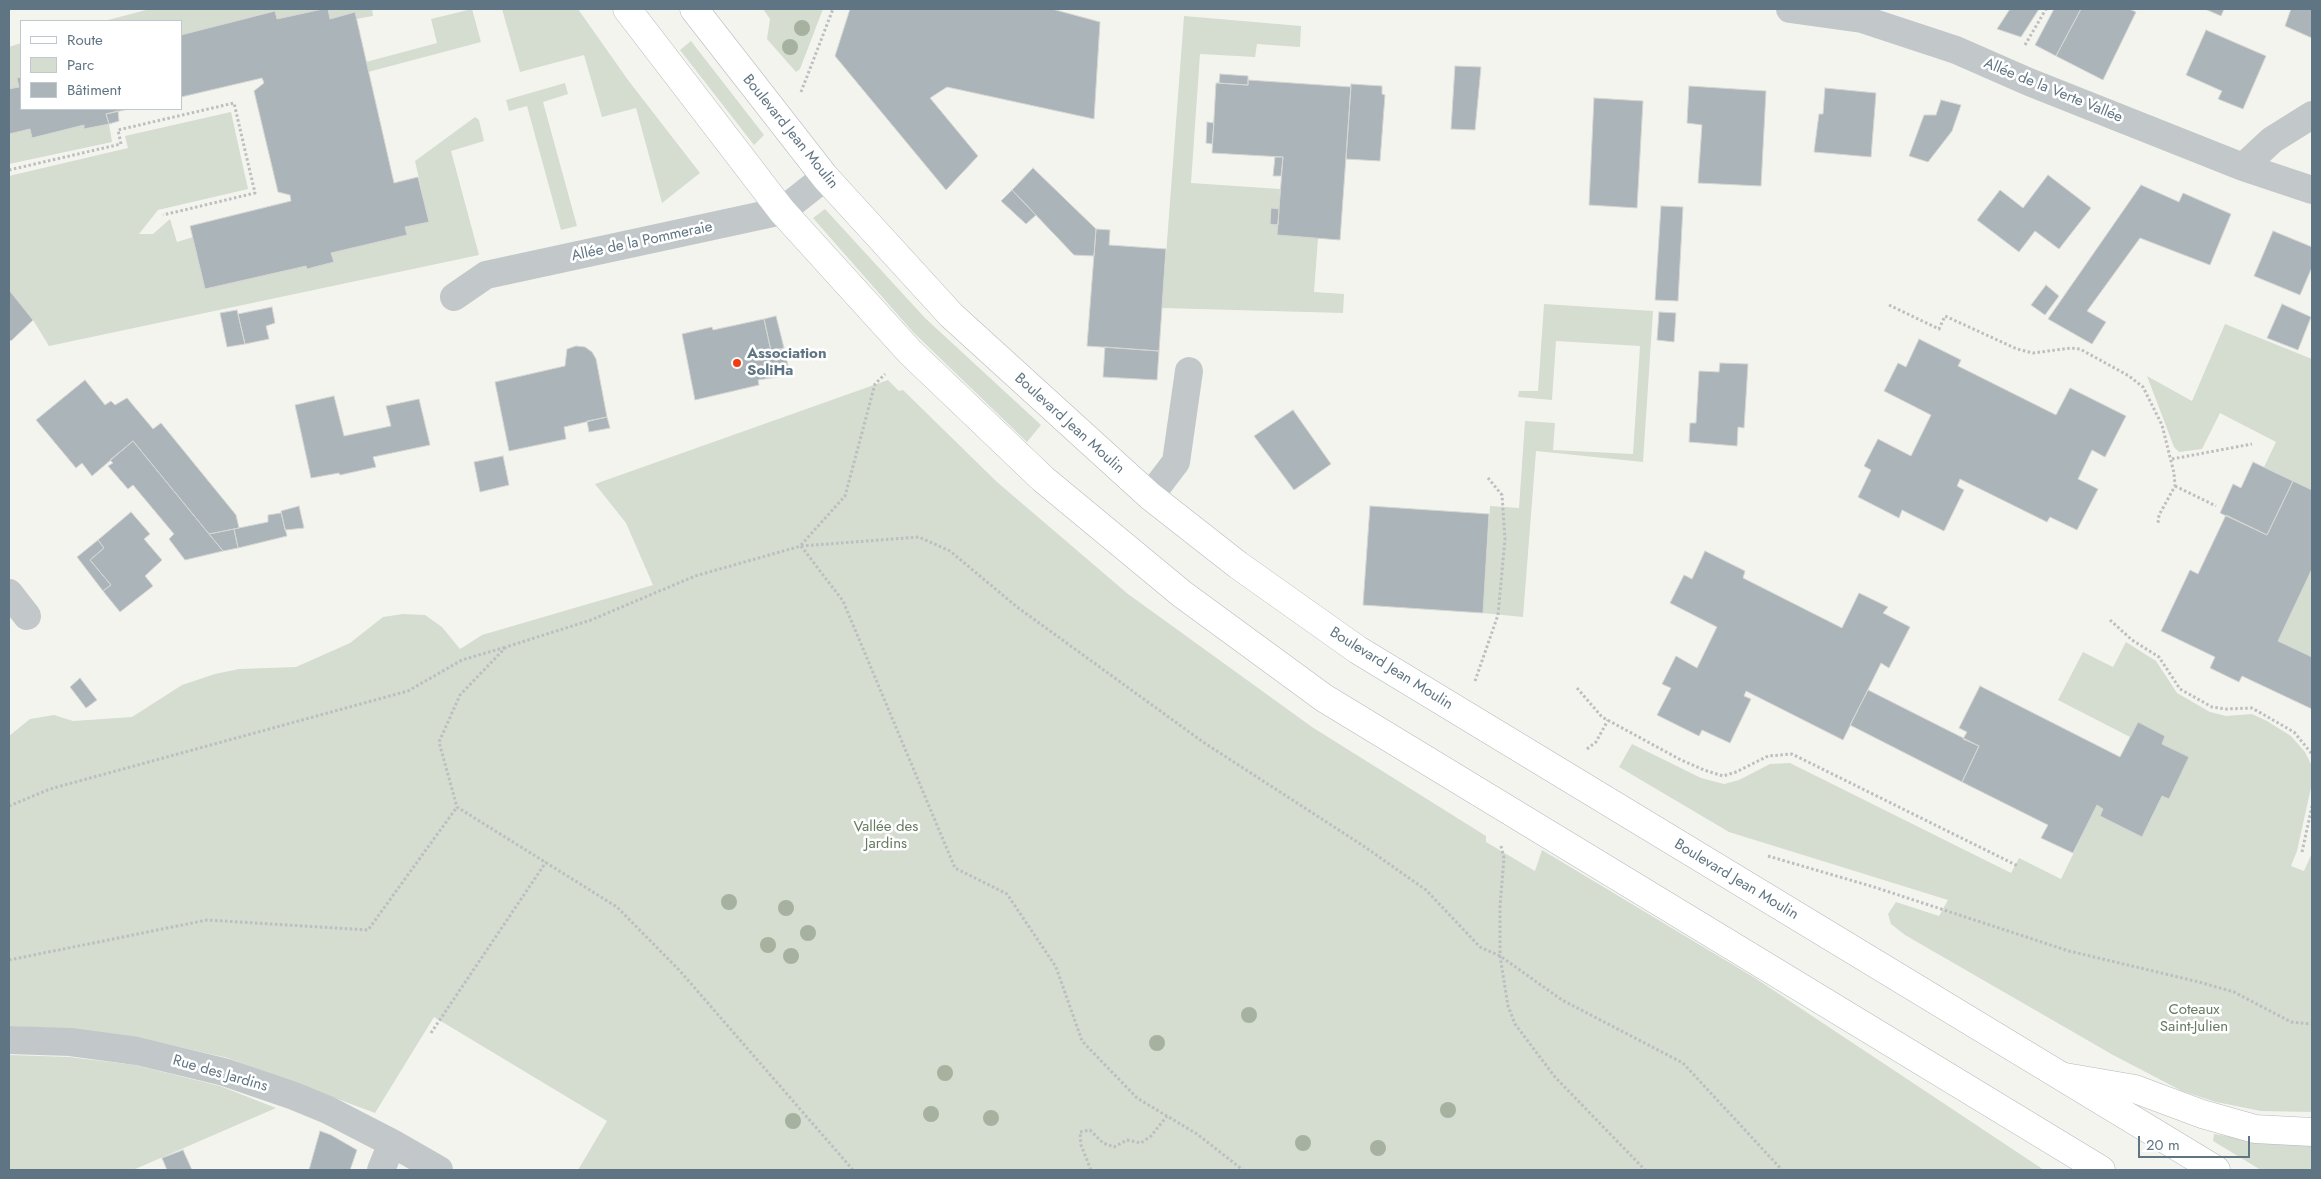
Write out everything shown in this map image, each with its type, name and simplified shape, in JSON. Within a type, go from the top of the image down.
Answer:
[{"type":"main road","points":[[626,9],[782,211],[917,359],[1043,479],[1182,594],[1324,698],[2101,1170]]},
{"type":"main road","name":"Boulevard Jean Moulin","points":[[694,9],[825,177],[950,315],[1150,496],[1238,564],[1358,650],[2216,1170]]},
{"type":"main road","points":[[2065,1077],[2135,1089],[2202,1114],[2255,1128],[2312,1132]]},
{"type":"street","name":"Allée de la Verte Vallée","points":[[1790,9],[1862,19],[1956,50],[2029,82],[2243,167],[2312,190]]},
{"type":"street","points":[[2243,167],[2272,140],[2312,115]]},
{"type":"street","name":"Allée de la Pommeraie","points":[[454,297],[486,275],[782,211],[825,177]]},
{"type":"street","points":[[1150,496],[1176,462],[1189,372]]},
{"type":"street","points":[[9,593],[26,616]]},
{"type":"street","name":"Rue des Jardins","points":[[9,1040],[70,1042],[137,1051],[224,1072],[328,1110],[439,1170]]},
{"type":"street","points":[[381,1170],[392,1144]]},
{"type":"path","points":[[798,100],[833,9]]},
{"type":"path","points":[[2022,51],[2046,9]]},
{"type":"path","points":[[9,170],[121,144],[118,130],[234,103],[255,193],[162,215]]},
{"type":"path","points":[[1889,305],[1939,329],[1945,316],[2017,349],[2033,353],[2070,348],[2080,349],[2129,376],[2143,387],[2152,400],[2162,424],[2172,459],[2175,486],[2159,515],[2158,523]]},
{"type":"path","points":[[801,546],[845,496],[875,384],[888,371]]},
{"type":"path","points":[[2172,459],[2252,444]]},
{"type":"path","points":[[1472,689],[1498,615],[1505,539],[1502,495],[1488,478]]},
{"type":"path","points":[[2175,486],[2216,506]]},
{"type":"path","points":[[9,806],[50,789],[408,691],[462,660],[590,620],[694,576],[801,546],[919,537],[950,551],[1017,607],[1203,742],[1365,847],[1426,890],[1480,947],[1500,956],[1562,1000],[1683,1062],[1782,1170]]},
{"type":"path","points":[[801,546],[843,601],[955,868],[1007,894],[1056,967],[1082,1041],[1136,1098],[1197,1134],[1243,1170]]},
{"type":"path","points":[[2110,620],[2132,640],[2159,657],[2180,688],[2212,707],[2226,709],[2252,708],[2294,732],[2312,754]]},
{"type":"path","points":[[506,647],[460,695],[439,742],[456,807],[616,907],[680,971],[853,1170]]},
{"type":"path","points":[[1577,688],[1602,717],[1680,760],[1704,770],[1723,776],[1768,756],[1792,754],[2018,866]]},
{"type":"path","points":[[1580,754],[1596,742],[1608,720]]},
{"type":"path","points":[[2302,852],[2312,806]]},
{"type":"path","points":[[9,960],[206,920],[368,930],[456,807]]},
{"type":"path","points":[[1500,842],[1504,858],[1500,906],[1500,956],[1508,1006],[1515,1024],[1555,1077],[1645,1170]]},
{"type":"path","points":[[1766,856],[1874,887],[2069,951],[2234,992],[2291,1022],[2312,1024]]},
{"type":"path","points":[[431,1033],[546,862]]},
{"type":"path","points":[[1092,1170],[1081,1145],[1080,1132],[1090,1130],[1103,1143],[1114,1147],[1127,1140],[1141,1143],[1151,1136],[1167,1116]]},
{"type":"green space","points":[[150,9],[323,9],[277,19],[274,11],[182,35],[182,20],[108,20]]},
{"type":"green space","points":[[328,9],[372,9],[373,16],[356,19],[354,12],[330,19]]},
{"type":"green space","points":[[472,9],[481,42],[368,72],[366,62],[437,43],[431,19]]},
{"type":"green space","points":[[502,9],[578,9],[628,80],[700,173],[662,203],[636,108],[602,117],[584,55],[520,72]]},
{"type":"green space","points":[[763,9],[823,9],[800,69],[796,72],[767,39],[770,19]]},
{"type":"green space","points":[[1184,16],[1301,26],[1300,47],[1257,44],[1255,57],[1200,54],[1191,183],[1280,189],[1279,209],[1271,208],[1270,224],[1278,225],[1277,235],[1318,238],[1314,292],[1344,294],[1343,313],[1162,308]]},
{"type":"green space","points":[[691,41],[764,135],[754,145],[680,50]]},
{"type":"green space","points":[[20,43],[20,78],[17,79],[19,87],[9,89],[9,47]]},
{"type":"green space","points":[[565,83],[568,94],[543,102],[577,226],[561,230],[527,106],[509,111],[506,100]]},
{"type":"green space","points":[[231,112],[248,189],[158,210],[139,234],[153,234],[170,219],[177,242],[193,237],[205,289],[306,266],[307,269],[333,262],[331,253],[406,235],[405,227],[429,222],[415,161],[475,117],[479,120],[484,141],[451,151],[479,255],[49,346],[33,320],[9,290],[9,176],[128,148],[125,136]]},
{"type":"green space","points":[[109,124],[112,142],[9,164],[9,134],[30,129],[33,138],[84,125],[85,129]]},
{"type":"green space","points":[[825,209],[925,318],[1041,425],[1027,442],[913,332],[813,218]]},
{"type":"green space","points":[[1544,304],[1653,311],[1643,462],[1536,451],[1523,617],[1483,613],[1490,506],[1519,508],[1525,421],[1555,423],[1553,450],[1633,454],[1640,346],[1556,341],[1552,400],[1518,397],[1519,391],[1538,391]]},
{"type":"green space","points":[[2225,324],[2312,359],[2312,490],[2264,467],[2276,442],[2220,413],[2202,449],[2179,452],[2174,447],[2147,376],[2192,401]]},
{"type":"green space","name":"Vallée des Jardins","points":[[888,380],[899,391],[903,390],[997,482],[1128,594],[1312,727],[1486,836],[1486,842],[1535,871],[1542,850],[1755,978],[2044,1170],[578,1170],[607,1121],[434,1017],[375,1113],[228,1058],[140,1038],[72,1029],[9,1026],[9,736],[30,719],[54,715],[73,721],[132,717],[182,685],[215,674],[239,669],[296,667],[350,643],[383,617],[403,614],[425,615],[442,627],[460,649],[482,635],[653,585],[626,523],[595,484]]},
{"type":"green space","points":[[2312,569],[2312,657],[2278,641]]},
{"type":"green space","name":"Coteaux Saint-Julien","points":[[2126,642],[2156,661],[2177,693],[2210,712],[2226,716],[2252,714],[2267,721],[2291,736],[2305,752],[2311,764],[2312,783],[2297,851],[2291,866],[2304,871],[2312,853],[2312,1112],[2261,1111],[2216,1102],[2182,1091],[2113,1055],[1905,935],[1891,924],[1888,914],[1896,902],[1939,916],[1948,900],[1729,832],[1619,767],[1632,744],[1701,778],[1724,784],[1739,780],[1770,764],[1790,763],[2011,873],[2019,858],[2061,879],[2097,805],[2103,809],[2100,816],[2142,837],[2162,796],[2169,799],[2188,757],[2162,744],[2165,736],[2138,723],[2130,737],[2058,700],[2083,652],[2113,667]]},
{"type":"green space","points":[[9,1055],[69,1057],[135,1065],[220,1086],[276,1108],[133,1170],[9,1170]]},
{"type":"green space","points":[[2214,1134],[2268,1143],[2312,1144],[2312,1170],[2261,1170],[2213,1141]]},
{"type":"building","points":[[323,9],[328,9],[330,19],[355,12],[394,183],[418,177],[429,222],[405,227],[407,235],[331,253],[334,262],[307,269],[306,266],[205,289],[190,226],[291,201],[290,195],[278,192],[254,91],[264,83],[262,78],[182,97],[182,35],[275,11],[277,19]]},
{"type":"building","points":[[850,9],[1052,9],[1100,22],[1094,119],[947,87],[930,98],[978,156],[946,190],[835,56]]},
{"type":"building","points":[[2010,9],[2039,9],[2021,37],[1997,29]]},
{"type":"building","points":[[2054,9],[2081,9],[2056,56],[2035,45]]},
{"type":"building","points":[[2081,9],[2129,9],[2136,12],[2103,80],[2056,56]]},
{"type":"building","points":[[2205,9],[2224,9],[2221,16]]},
{"type":"building","points":[[2291,9],[2312,9],[2312,38],[2285,26]]},
{"type":"building","points":[[2206,30],[2266,56],[2243,109],[2218,99],[2222,91],[2186,75]]},
{"type":"building","points":[[1455,66],[1481,67],[1475,130],[1451,129]]},
{"type":"building","points":[[1220,74],[1248,76],[1248,85],[1219,83]]},
{"type":"building","points":[[20,77],[20,110],[124,110],[106,114],[109,124],[84,129],[84,125],[32,138],[30,129],[9,134],[9,89],[19,87],[17,78]]},
{"type":"building","points":[[1248,80],[1351,87],[1340,240],[1277,235],[1283,157],[1212,153],[1216,83],[1248,85]]},
{"type":"building","points":[[1351,84],[1382,86],[1382,94],[1385,95],[1380,161],[1346,159]]},
{"type":"building","points":[[1689,86],[1766,91],[1761,186],[1698,183],[1702,125],[1687,123]]},
{"type":"building","points":[[1825,88],[1876,93],[1871,157],[1814,152],[1819,114],[1823,114]]},
{"type":"building","points":[[1594,98],[1643,101],[1637,208],[1589,205]]},
{"type":"building","points":[[1941,100],[1961,105],[1952,131],[1928,162],[1909,156],[1924,115],[1936,115]]},
{"type":"building","points":[[118,111],[119,121],[109,124],[106,114]]},
{"type":"building","points":[[1207,122],[1214,123],[1212,144],[1206,143]]},
{"type":"building","points":[[1275,157],[1283,157],[1281,176],[1273,176]]},
{"type":"building","points":[[1033,168],[1096,229],[1094,256],[1074,255],[1012,190]]},
{"type":"building","points":[[2048,175],[2091,208],[2059,249],[2035,231],[2019,252],[1977,220],[2000,190],[2023,208]]},
{"type":"building","points":[[2141,185],[2179,202],[2183,193],[2231,214],[2210,265],[2140,238],[2087,311],[2106,322],[2092,344],[2048,319]]},
{"type":"building","points":[[1012,190],[1036,215],[1026,224],[1001,201]]},
{"type":"building","points":[[1661,206],[1683,207],[1678,301],[1655,300]]},
{"type":"building","points":[[1271,208],[1279,209],[1278,225],[1270,224]]},
{"type":"building","points":[[1096,229],[1110,230],[1109,245],[1166,249],[1159,351],[1087,346]]},
{"type":"building","points":[[2273,231],[2312,247],[2312,267],[2300,295],[2254,276]]},
{"type":"building","points":[[2046,285],[2059,296],[2045,315],[2031,305]]},
{"type":"building","points":[[9,290],[33,320],[11,341],[9,339]]},
{"type":"building","points":[[2282,304],[2311,317],[2298,350],[2267,338]]},
{"type":"building","points":[[272,307],[275,323],[266,326],[269,339],[245,344],[238,314]]},
{"type":"building","points":[[237,310],[245,344],[227,347],[220,313]]},
{"type":"building","points":[[1659,312],[1676,313],[1674,342],[1657,340]]},
{"type":"building","points":[[776,316],[784,348],[771,351],[764,319]]},
{"type":"building","name":"Association SoliHa","points":[[764,319],[771,351],[784,348],[790,375],[758,380],[759,385],[695,400],[682,334],[712,327],[713,330]]},
{"type":"building","points":[[1919,339],[1961,360],[1958,366],[2056,415],[2070,388],[2126,416],[2105,457],[2092,450],[2078,479],[2098,489],[2077,530],[2050,517],[2047,522],[1960,479],[1957,486],[1964,490],[1944,531],[1902,510],[1899,518],[1858,497],[1871,470],[1864,466],[1878,439],[1911,456],[1931,415],[1884,391],[1898,363],[1906,367]]},
{"type":"building","points":[[576,346],[585,347],[592,352],[596,359],[607,417],[564,427],[566,439],[509,451],[495,382],[565,366],[567,349]]},
{"type":"building","points":[[1105,347],[1159,351],[1157,380],[1103,377]]},
{"type":"building","points":[[1720,363],[1748,364],[1744,428],[1738,427],[1737,446],[1689,442],[1690,423],[1696,423],[1699,371],[1719,372]]},
{"type":"building","points":[[85,380],[105,405],[111,401],[115,405],[127,398],[153,429],[161,423],[236,515],[239,528],[209,534],[133,441],[92,476],[82,463],[76,468],[36,420]]},
{"type":"building","points":[[334,396],[344,436],[391,426],[386,406],[419,399],[430,445],[373,457],[376,467],[340,475],[339,473],[311,478],[295,405]]},
{"type":"building","points":[[1293,410],[1331,464],[1294,490],[1254,436]]},
{"type":"building","points":[[607,417],[610,428],[589,432],[587,421]]},
{"type":"building","points":[[133,441],[223,551],[185,560],[169,539],[174,534],[133,485],[128,489],[108,466],[113,463],[110,460]]},
{"type":"building","points":[[503,456],[509,485],[480,492],[474,462]]},
{"type":"building","points":[[2253,462],[2293,481],[2267,535],[2220,513],[2233,484],[2241,488]]},
{"type":"building","points":[[2293,481],[2312,490],[2312,569],[2278,641],[2312,657],[2312,709],[2242,676],[2239,682],[2210,668],[2215,657],[2161,631],[2190,570],[2198,574],[2226,515],[2267,535]]},
{"type":"building","points":[[299,506],[304,528],[285,530],[281,511]]},
{"type":"building","points":[[1370,506],[1489,514],[1483,613],[1363,605]]},
{"type":"building","points":[[131,512],[150,534],[144,539],[162,560],[145,576],[153,586],[120,612],[103,591],[111,585],[90,560],[104,548],[98,540]]},
{"type":"building","points":[[281,513],[287,536],[238,548],[234,529],[268,522],[268,515]]},
{"type":"building","points":[[234,529],[238,548],[223,551],[209,534]]},
{"type":"building","points":[[98,540],[104,548],[90,560],[111,585],[103,591],[77,557]]},
{"type":"building","points":[[1705,551],[1745,571],[1743,578],[1842,628],[1859,593],[1888,607],[1883,613],[1910,627],[1889,668],[1881,663],[1843,740],[1746,691],[1744,696],[1751,699],[1730,743],[1702,730],[1699,736],[1657,715],[1671,688],[1662,684],[1676,656],[1697,668],[1717,627],[1670,603],[1684,575],[1692,579]]},
{"type":"building","points":[[80,678],[97,700],[86,708],[70,687]]},
{"type":"building","points":[[1980,686],[2120,757],[2138,722],[2165,736],[2162,744],[2189,757],[2169,799],[2162,796],[2142,837],[2100,816],[2103,809],[2097,805],[2073,853],[2041,838],[2048,825],[1962,782],[1979,746],[1963,739],[1967,732],[1959,728]]},
{"type":"building","points":[[1868,690],[1979,746],[1962,782],[1850,725]]},
{"type":"building","points":[[320,1131],[357,1150],[350,1170],[309,1170]]},
{"type":"building","points":[[183,1150],[192,1170],[167,1170],[162,1158]]},
{"type":"place","name":"Association SoliHa","points":[[737,363]]}]
